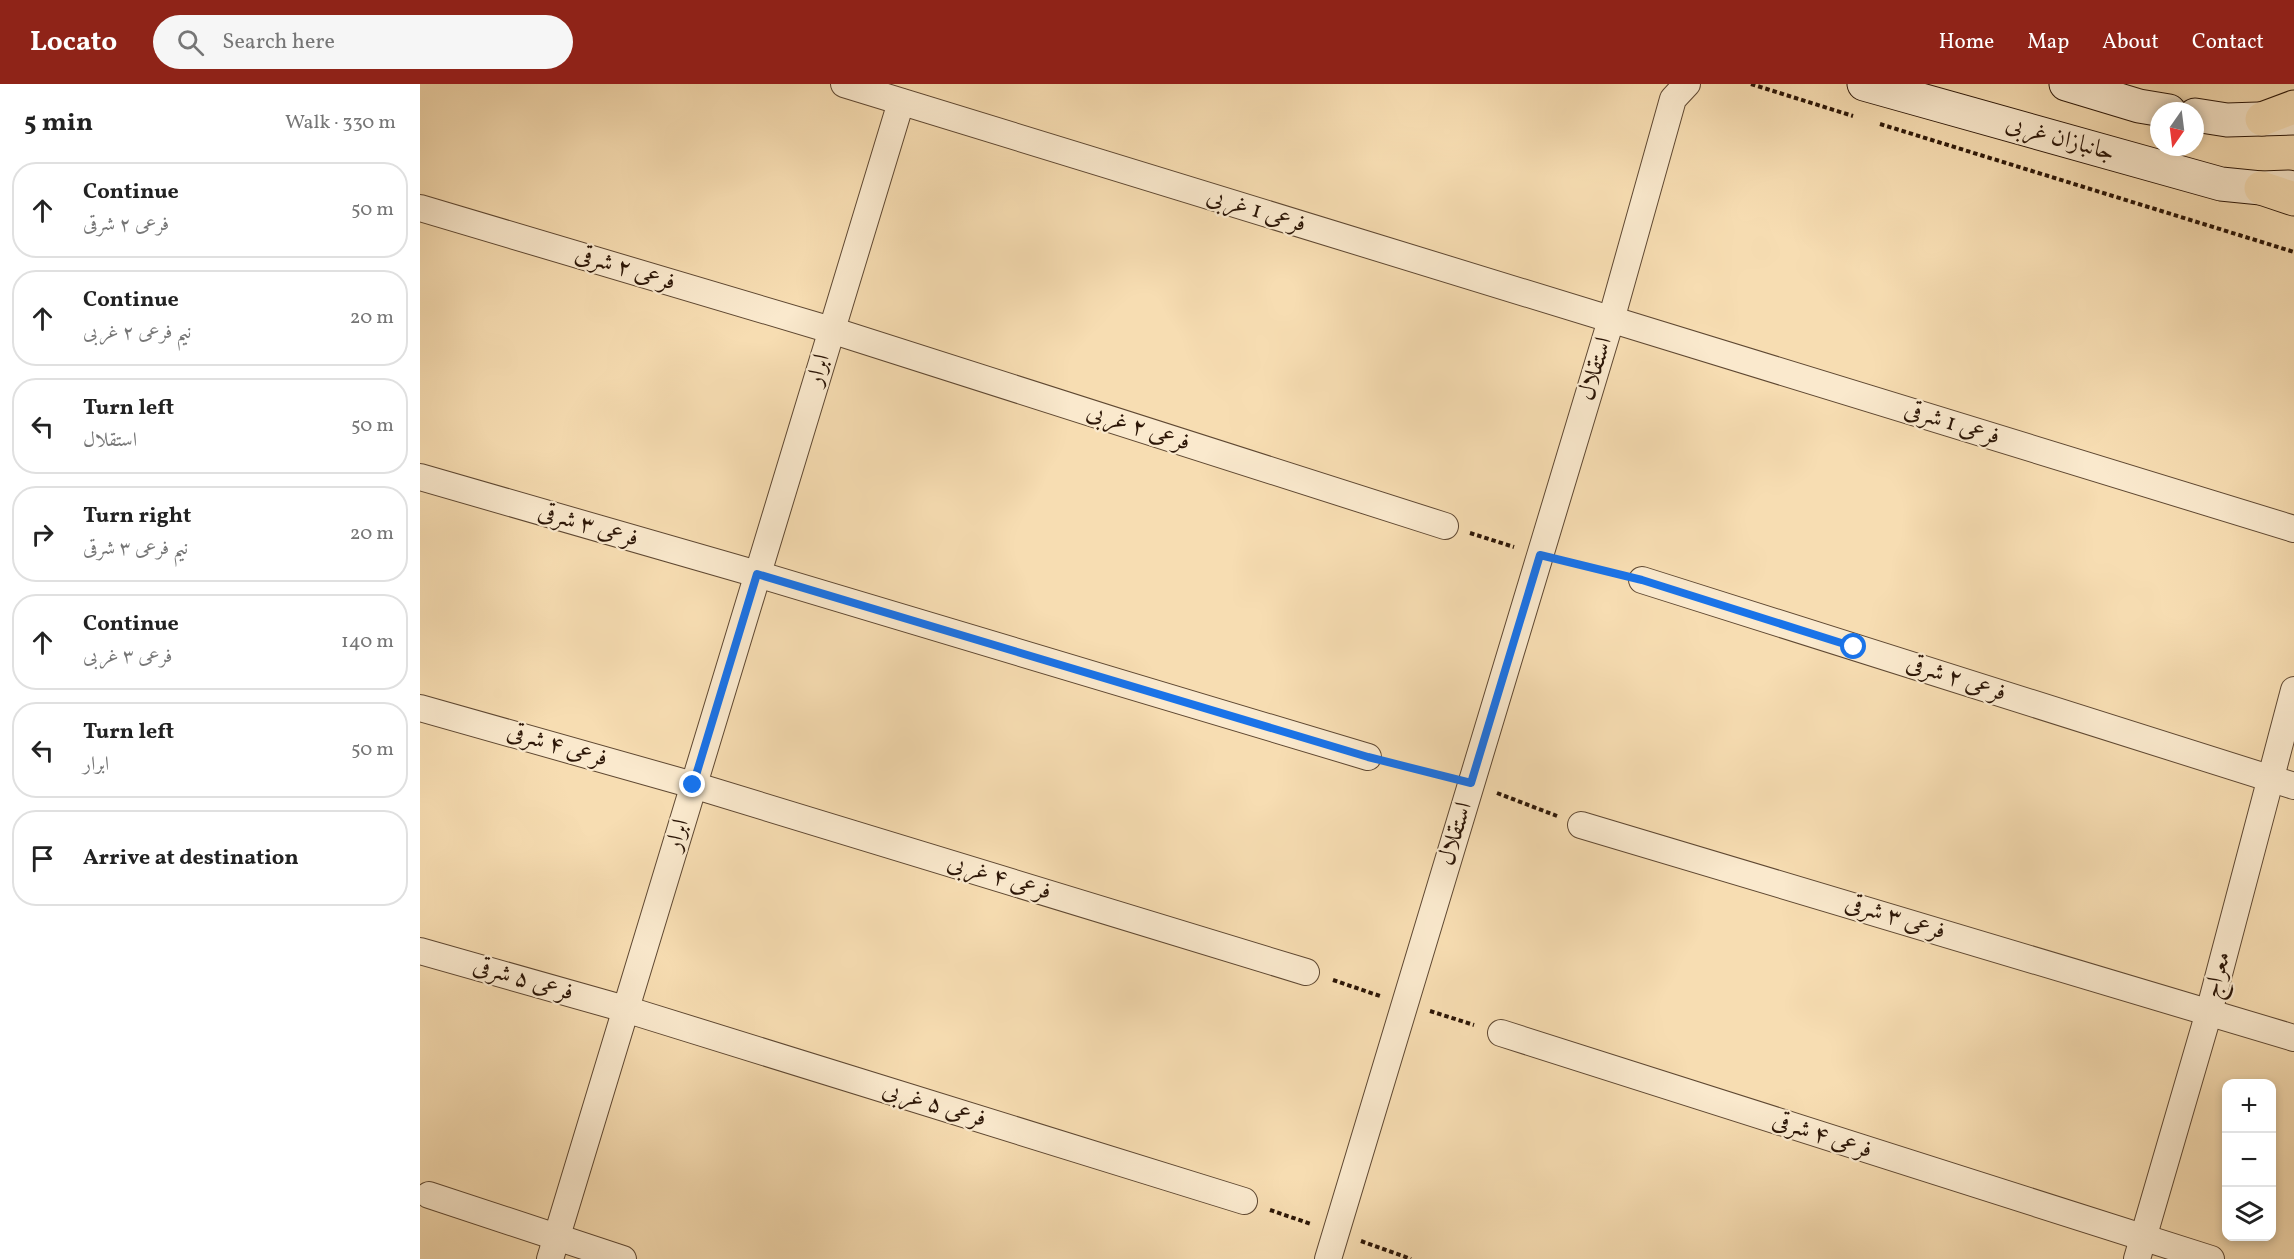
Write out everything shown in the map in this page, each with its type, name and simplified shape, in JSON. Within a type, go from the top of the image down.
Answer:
[{"type":"main road","name":"جانبازان غربی","points":[[1864,84],[2222,184],[2261,188],[2294,187]]},
{"type":"main road","points":[[2066,84],[2150,108]]},
{"type":"main road","points":[[2262,119],[2294,107]]},
{"type":"main road","points":[[2204,116],[2267,127],[2294,135]]},
{"type":"main road","points":[[2227,120],[2294,118]]},
{"type":"main road","points":[[2261,188],[2294,199]]},
{"type":"street","name":"فرعی 1 غربی","points":[[844,84],[1611,320]]},
{"type":"street","name":"استقلال","points":[[1328,1259],[1611,320],[1677,89]]},
{"type":"street","name":"ابرار","points":[[553,1249],[901,102]]},
{"type":"street","name":"فرعی ۲ شرقی","points":[[420,208],[831,330]]},
{"type":"street","name":"فرعی 1 شرقی","points":[[1611,320],[2294,528]]},
{"type":"street","name":"فرعی ۲ غربی","points":[[831,330],[1445,526]]},
{"type":"street","name":"فرعی ۳ شرقی","points":[[420,477],[757,574],[1368,757]]},
{"type":"street","name":"فرعی ۲ شرقی","points":[[1642,580],[2270,779]]},
{"type":"street","name":"معراج","points":[[2140,1249],[2209,1012],[2294,690]]},
{"type":"street","name":"فرعی ۴ شرقی","points":[[420,708],[693,785]]},
{"type":"street","points":[[2270,779],[2294,786]]},
{"type":"street","name":"فرعی ۴ غربی","points":[[693,785],[1306,972]]},
{"type":"street","name":"فرعی ۳ شرقی","points":[[1581,825],[2294,1038]]},
{"type":"street","name":"فرعی ۵ شرقی","points":[[420,951],[625,1009]]},
{"type":"street","name":"فرعی ۵ غربی","points":[[625,1009],[1244,1202]]},
{"type":"street","name":"فرعی ۴ شرقی","points":[[1501,1033],[2140,1249]]},
{"type":"street","points":[[429,1195],[553,1249],[623,1259]]},
{"type":"street","points":[[2140,1249],[2211,1259]]},
{"type":"path","points":[[1750,84],[1864,119]]},
{"type":"path","points":[[1876,123],[2294,252]]},
{"type":"path","points":[[1445,526],[1540,555],[1642,580]]},
{"type":"path","points":[[1368,757],[1471,783],[1581,825]]},
{"type":"path","points":[[1306,972],[1501,1033]]},
{"type":"path","points":[[1244,1202],[1411,1259]]},
{"type":"route","points":[[693,785],[757,574],[1368,757],[1471,783],[1540,555],[1642,580],[1854,647]]}]
